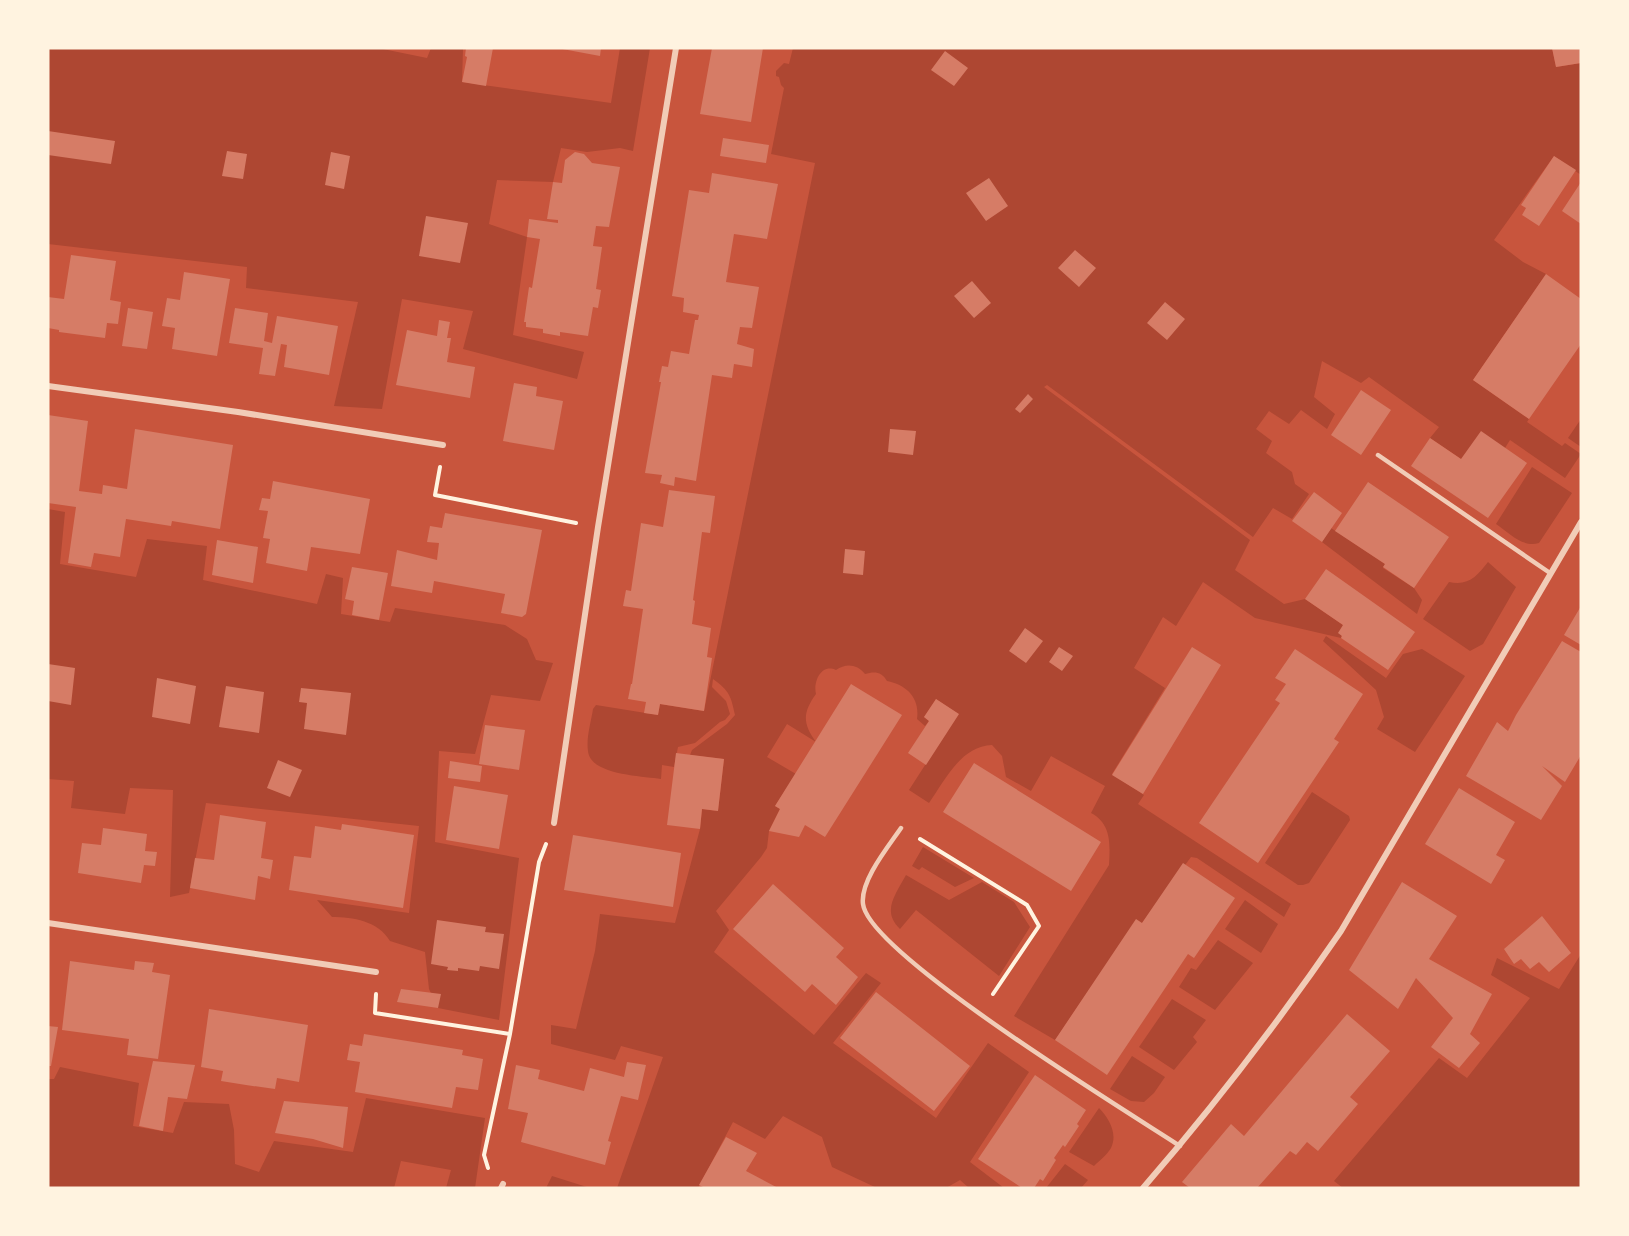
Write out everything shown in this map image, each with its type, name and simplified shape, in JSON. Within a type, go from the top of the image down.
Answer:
[{"type":"street","points":[[554,823],[598,527],[676,48]]},
{"type":"street","points":[[48,386],[238,412],[443,445]]},
{"type":"street","points":[[1143,1188],[1180,1146],[1304,985],[1341,931],[1581,522]]},
{"type":"street","points":[[48,922],[376,972]]},
{"type":"lane","points":[[1378,455],[1550,573]]},
{"type":"lane","points":[[901,828],[866,885],[863,906],[867,916],[880,932],[941,985],[980,1015],[1180,1146]]},
{"type":"path","points":[[443,445],[435,495],[598,527]]},
{"type":"path","points":[[502,1186],[487,1168],[484,1155],[510,1034],[539,861],[554,823]]},
{"type":"path","points":[[901,828],[1026,905],[1034,914],[1039,926],[980,1015]]},
{"type":"path","points":[[376,972],[375,1013],[510,1034]]},
{"type":"shaded area","points":[[48,48],[378,48],[427,58],[431,48],[463,48],[462,82],[611,103],[620,48],[650,48],[633,151],[620,148],[587,152],[561,148],[553,182],[497,180],[489,224],[527,237],[513,335],[584,352],[577,379],[463,349],[473,311],[402,299],[382,409],[334,406],[358,302],[246,288],[247,267],[48,244]]},
{"type":"shaded area","points":[[793,48],[1552,48],[1556,67],[1581,63],[1581,175],[1554,156],[1494,240],[1523,262],[1546,274],[1473,380],[1529,419],[1527,422],[1562,446],[1565,443],[1581,454],[1565,478],[1510,440],[1505,448],[1461,459],[1430,438],[1439,427],[1369,377],[1361,383],[1322,361],[1314,397],[1335,414],[1327,429],[1301,410],[1289,424],[1269,411],[1256,429],[1272,441],[1266,453],[1292,472],[1295,484],[1309,494],[1292,519],[1273,508],[1253,537],[1047,385],[1044,387],[1250,540],[1235,570],[1284,604],[1305,599],[1343,625],[1341,638],[1255,618],[1203,582],[1176,626],[1163,617],[1134,668],[1165,688],[1112,774],[1144,795],[1138,804],[1291,904],[1284,917],[1197,858],[1191,857],[1096,980],[1055,1040],[1014,1016],[1109,865],[1109,843],[1106,829],[1103,823],[1091,813],[1105,786],[1051,756],[1031,791],[1006,777],[1002,756],[992,745],[971,751],[963,758],[929,803],[909,790],[958,714],[936,699],[924,717],[929,721],[925,726],[917,719],[914,699],[906,689],[887,681],[880,674],[865,674],[851,666],[844,666],[836,670],[826,669],[817,679],[816,694],[809,706],[806,718],[808,729],[816,742],[787,724],[767,757],[796,774],[775,806],[780,809],[769,831],[767,848],[716,911],[729,930],[714,952],[814,1035],[866,973],[881,983],[833,1043],[936,1118],[988,1043],[1029,1072],[970,1162],[1004,1188],[969,1188],[960,1180],[946,1188],[877,1188],[832,1167],[822,1137],[783,1116],[765,1139],[733,1122],[698,1188],[617,1188],[663,1057],[621,1046],[615,1060],[551,1044],[551,1025],[576,1029],[595,951],[600,914],[675,923],[700,829],[702,809],[718,811],[724,759],[690,755],[692,750],[727,724],[735,715],[729,695],[713,679],[712,687],[726,701],[730,714],[695,743],[678,747],[674,767],[662,765],[661,779],[618,773],[598,765],[591,759],[588,751],[588,735],[593,709],[596,705],[658,715],[660,704],[704,711],[815,163],[771,154],[784,88],[779,77],[776,76],[776,71],[784,63],[789,64]]},
{"type":"shaded area","points":[[1581,419],[1581,447],[1568,438]]},
{"type":"shaded area","points":[[1532,467],[1572,493],[1539,543],[1533,544],[1516,539],[1496,524]]},
{"type":"shaded area","points":[[48,509],[65,512],[60,564],[136,577],[147,539],[207,546],[203,580],[317,604],[326,574],[343,578],[341,614],[390,622],[395,608],[505,625],[527,639],[536,660],[553,663],[540,701],[491,695],[475,754],[439,751],[435,842],[519,858],[499,1020],[438,1008],[429,989],[425,952],[390,941],[385,934],[372,925],[348,918],[332,917],[317,900],[409,913],[419,826],[206,803],[189,893],[170,897],[173,790],[130,788],[125,814],[71,808],[74,781],[48,779]]},
{"type":"shaded area","points":[[1331,528],[1385,564],[1383,568],[1414,588],[1422,600],[1417,614],[1322,542]]},
{"type":"shaded area","points":[[1488,562],[1516,587],[1483,644],[1470,651],[1423,619],[1449,582],[1462,583],[1472,579]]},
{"type":"shaded area","points":[[1326,636],[1386,678],[1403,654],[1422,649],[1465,676],[1415,752],[1377,729],[1384,717],[1376,690],[1323,641]]},
{"type":"shaded area","points":[[1312,792],[1349,816],[1350,820],[1309,883],[1298,885],[1265,863]]},
{"type":"shaded area","points":[[923,847],[974,878],[955,887],[922,867],[919,870],[912,866]]},
{"type":"shaded area","points":[[906,875],[949,900],[982,882],[1014,902],[1030,927],[999,976],[916,910],[900,929],[894,922],[891,909],[892,902]]},
{"type":"shaded area","points":[[1245,900],[1278,924],[1261,953],[1225,929]]},
{"type":"shaded area","points":[[1218,940],[1253,963],[1215,1010],[1179,987],[1191,968],[1196,970]]},
{"type":"shaded area","points":[[1581,954],[1581,1188],[1343,1188],[1334,1181],[1439,1058],[1467,1078],[1530,998],[1491,975],[1497,958],[1559,989]]},
{"type":"shaded area","points":[[1172,999],[1206,1020],[1193,1037],[1197,1042],[1174,1070],[1139,1047]]},
{"type":"shaded area","points":[[1132,1056],[1165,1077],[1154,1093],[1144,1102],[1131,1101],[1110,1089]]},
{"type":"shaded area","points":[[60,1067],[139,1083],[133,1126],[173,1133],[184,1102],[229,1104],[234,1130],[235,1164],[259,1172],[274,1141],[353,1152],[366,1098],[485,1118],[475,1188],[446,1188],[451,1170],[401,1161],[394,1188],[48,1188],[48,1079],[54,1079]]},
{"type":"shaded area","points":[[1099,1108],[1109,1121],[1113,1132],[1113,1143],[1109,1151],[1094,1166],[1069,1152]]},
{"type":"shaded area","points":[[1065,1164],[1088,1180],[1081,1188],[1046,1188]]},
{"type":"shaded area","points":[[552,1176],[590,1188],[546,1188]]},
{"type":"building","points":[[466,48],[493,48],[486,86],[462,82],[467,57],[465,56]]},
{"type":"building","points":[[557,48],[601,48],[600,56]]},
{"type":"building","points":[[712,48],[763,48],[751,122],[700,114]]},
{"type":"building","points":[[1552,48],[1581,48],[1581,63],[1556,67]]},
{"type":"building","points":[[945,51],[968,68],[954,86],[931,70]]},
{"type":"building","points":[[48,131],[115,141],[111,164],[48,155]]},
{"type":"building","points":[[723,138],[769,145],[766,163],[720,156]]},
{"type":"building","points":[[227,151],[247,154],[243,179],[222,176]]},
{"type":"building","points":[[331,152],[350,156],[344,189],[325,185]]},
{"type":"building","points":[[575,152],[584,154],[592,163],[620,167],[609,227],[596,226],[593,246],[602,247],[596,289],[601,290],[598,308],[593,307],[588,336],[560,332],[560,336],[543,333],[543,329],[526,327],[526,322],[524,322],[540,239],[527,237],[529,219],[558,223],[558,220],[547,219],[553,182],[562,183],[565,160]]},
{"type":"building","points":[[1554,156],[1576,170],[1539,226],[1522,215],[1526,208],[1521,205]]},
{"type":"building","points":[[712,173],[778,184],[767,239],[734,234],[726,282],[759,287],[752,328],[740,327],[737,344],[754,349],[752,367],[734,364],[732,378],[712,375],[696,481],[675,477],[674,486],[660,483],[662,475],[645,473],[662,366],[668,367],[671,351],[689,354],[695,320],[698,320],[699,315],[683,312],[684,298],[672,296],[689,190],[709,193]]},
{"type":"building","points":[[989,178],[1008,206],[986,221],[966,193]]},
{"type":"building","points":[[1581,182],[1581,224],[1562,211]]},
{"type":"building","points":[[426,216],[468,223],[460,263],[419,256]]},
{"type":"building","points":[[1075,250],[1096,268],[1079,287],[1058,268]]},
{"type":"building","points":[[71,255],[116,261],[110,300],[121,302],[118,324],[107,323],[105,338],[59,332],[59,330],[48,328],[48,297],[64,299]]},
{"type":"building","points":[[184,272],[230,279],[217,356],[172,349],[175,328],[162,326],[167,298],[180,300]]},
{"type":"building","points":[[1546,274],[1581,299],[1581,344],[1529,419],[1473,380]]},
{"type":"building","points":[[972,281],[991,303],[974,318],[954,296]]},
{"type":"building","points":[[1165,302],[1185,319],[1167,340],[1147,323]]},
{"type":"building","points":[[128,308],[153,312],[147,349],[122,346]]},
{"type":"building","points":[[235,308],[268,313],[264,341],[272,343],[277,316],[338,326],[329,375],[284,367],[287,345],[281,344],[275,376],[259,374],[263,348],[229,343]]},
{"type":"building","points":[[439,320],[450,322],[447,338],[451,338],[447,362],[475,367],[470,398],[396,385],[407,330],[437,336]]},
{"type":"building","points":[[514,383],[537,387],[536,396],[563,401],[554,450],[503,441]]},
{"type":"building","points":[[1361,390],[1391,410],[1361,455],[1331,435]]},
{"type":"building","points":[[1028,394],[1033,399],[1020,413],[1015,409]]},
{"type":"building","points":[[48,415],[88,421],[79,491],[102,494],[103,485],[127,489],[135,429],[233,445],[220,529],[172,521],[171,526],[126,519],[120,557],[94,553],[91,567],[68,563],[76,507],[48,503]]},
{"type":"building","points":[[890,429],[916,431],[913,455],[888,452]]},
{"type":"building","points":[[1481,431],[1527,463],[1488,518],[1411,466],[1430,438],[1461,459]]},
{"type":"building","points":[[273,481],[370,499],[360,554],[311,547],[307,571],[266,563],[270,539],[263,538],[268,511],[259,510],[262,498],[270,499]]},
{"type":"building","points":[[1368,482],[1449,537],[1414,588],[1383,567],[1385,564],[1335,531]]},
{"type":"building","points":[[669,490],[715,496],[710,533],[702,532],[692,624],[711,628],[707,657],[712,658],[704,711],[660,704],[658,715],[644,713],[646,702],[628,699],[643,609],[623,606],[626,590],[631,591],[641,523],[663,527]]},
{"type":"building","points":[[1314,492],[1342,513],[1322,542],[1292,521]]},
{"type":"building","points":[[445,513],[542,530],[526,614],[522,617],[501,613],[505,594],[434,581],[432,593],[391,586],[397,550],[437,560],[439,543],[427,542],[430,526],[442,528]]},
{"type":"building","points":[[217,540],[258,547],[253,583],[212,575]]},
{"type":"building","points":[[845,549],[865,551],[863,575],[843,573]]},
{"type":"building","points":[[352,567],[388,573],[379,620],[352,615],[354,601],[345,599]]},
{"type":"building","points":[[1326,569],[1415,632],[1388,670],[1341,638],[1342,636],[1338,633],[1343,625],[1305,599]]},
{"type":"building","points":[[1581,606],[1581,645],[1564,635]]},
{"type":"building","points":[[1025,628],[1043,641],[1026,663],[1009,651]]},
{"type":"building","points":[[1562,641],[1581,652],[1581,755],[1565,782],[1542,766],[1562,786],[1541,820],[1466,776],[1497,722],[1508,731]]},
{"type":"building","points":[[1059,647],[1073,656],[1062,671],[1049,662]]},
{"type":"building","points":[[1192,647],[1221,665],[1143,794],[1112,775]]},
{"type":"building","points":[[1295,649],[1363,694],[1334,739],[1339,742],[1258,863],[1199,823],[1280,703],[1275,700],[1286,684],[1275,678]]},
{"type":"building","points":[[48,664],[75,668],[71,705],[48,701]]},
{"type":"building","points":[[157,678],[196,686],[190,724],[152,717]]},
{"type":"building","points":[[851,684],[902,715],[825,837],[805,825],[799,837],[769,831],[780,809],[775,806]]},
{"type":"building","points":[[226,686],[264,692],[259,733],[219,727]]},
{"type":"building","points":[[301,688],[351,693],[346,735],[304,729],[307,703],[299,702]]},
{"type":"building","points":[[936,699],[959,714],[926,765],[908,753],[929,721],[924,717]]},
{"type":"building","points":[[485,725],[525,730],[519,770],[479,764]]},
{"type":"building","points":[[676,753],[724,759],[718,811],[702,809],[700,829],[667,825]]},
{"type":"building","points":[[278,760],[302,770],[290,797],[267,788]]},
{"type":"building","points":[[450,761],[482,766],[480,782],[448,778]]},
{"type":"building","points":[[974,763],[1101,842],[1071,891],[943,812]]},
{"type":"building","points":[[454,786],[508,795],[499,849],[446,840]]},
{"type":"building","points":[[1459,788],[1515,822],[1496,855],[1505,860],[1491,884],[1425,844]]},
{"type":"building","points":[[220,815],[266,822],[261,858],[273,860],[270,879],[258,876],[255,900],[190,888],[195,858],[214,860]]},
{"type":"building","points":[[342,824],[414,835],[403,908],[289,890],[294,856],[311,858],[315,826],[341,830]]},
{"type":"building","points":[[103,828],[147,834],[145,851],[157,852],[155,866],[144,865],[141,883],[78,873],[82,843],[101,845]]},
{"type":"building","points":[[573,835],[681,853],[673,907],[564,890]]},
{"type":"building","points":[[1183,863],[1235,898],[1194,958],[1188,954],[1107,1075],[1055,1040],[1136,919],[1142,923]]},
{"type":"building","points":[[1402,882],[1457,916],[1429,959],[1492,994],[1470,1034],[1480,1043],[1459,1068],[1431,1047],[1453,1018],[1416,978],[1398,1009],[1349,970]]},
{"type":"building","points":[[773,884],[844,948],[836,957],[858,977],[836,1005],[812,984],[805,992],[733,929]]},
{"type":"building","points":[[1542,916],[1571,953],[1549,972],[1539,962],[1530,969],[1521,959],[1514,964],[1504,949]]},
{"type":"building","points":[[437,920],[486,927],[485,932],[504,934],[499,969],[480,966],[479,971],[458,968],[458,971],[431,964]]},
{"type":"building","points":[[70,961],[134,970],[135,961],[154,963],[152,972],[170,975],[158,1059],[127,1055],[129,1039],[62,1030]]},
{"type":"building","points":[[401,989],[441,994],[438,1008],[397,1002]]},
{"type":"building","points":[[876,992],[970,1066],[934,1111],[840,1038]]},
{"type":"building","points":[[209,1009],[308,1025],[299,1082],[277,1078],[275,1089],[246,1085],[221,1081],[223,1071],[201,1067]]},
{"type":"building","points":[[1347,1014],[1390,1051],[1350,1097],[1358,1104],[1318,1151],[1307,1142],[1296,1155],[1290,1151],[1257,1188],[1190,1188],[1182,1182],[1231,1124],[1244,1136]]},
{"type":"building","points":[[48,1026],[58,1027],[51,1066],[48,1066]]},
{"type":"building","points":[[364,1034],[463,1050],[462,1055],[483,1059],[478,1090],[456,1087],[452,1108],[355,1092],[360,1062],[347,1060],[350,1044],[362,1046]]},
{"type":"building","points":[[153,1061],[195,1065],[187,1099],[168,1097],[163,1131],[139,1126]]},
{"type":"building","points":[[627,1062],[646,1065],[638,1100],[621,1096],[608,1141],[611,1142],[605,1165],[521,1142],[528,1113],[508,1109],[516,1065],[540,1070],[538,1079],[584,1091],[590,1068],[624,1077]]},
{"type":"building","points":[[1035,1075],[1086,1110],[1077,1124],[1079,1126],[1065,1147],[1063,1145],[1054,1158],[1056,1160],[1043,1181],[1040,1179],[1034,1188],[1022,1188],[978,1159]]},
{"type":"building","points":[[284,1101],[348,1107],[343,1148],[313,1139],[275,1133]]},
{"type":"building","points":[[726,1137],[757,1153],[746,1171],[778,1188],[705,1188],[699,1185]]}]
